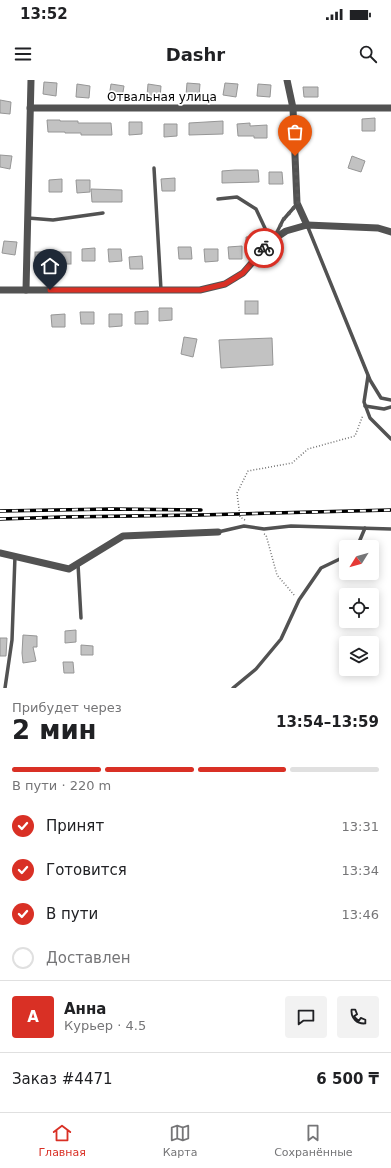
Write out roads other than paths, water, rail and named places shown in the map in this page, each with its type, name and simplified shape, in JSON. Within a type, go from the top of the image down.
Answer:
[{"type":"street","points":[[26,290],[32,80]]},
{"type":"street","points":[[288,80],[293,108],[298,203],[307,225]]},
{"type":"street","name":"Отвальная улица","points":[[30,108],[391,108]]},
{"type":"street","points":[[0,290],[200,290],[225,284],[243,273],[272,240],[286,231],[307,225],[378,228],[391,232]]},
{"type":"street","points":[[0,553],[69,569],[123,536],[218,532]]},
{"type":"lane","points":[[154,168],[161,290]]},
{"type":"lane","points":[[218,199],[237,198],[256,209],[272,240]]},
{"type":"lane","points":[[272,240],[283,220],[298,203]]},
{"type":"lane","points":[[28,218],[53,220],[103,214]]},
{"type":"lane","points":[[307,225],[368,376],[381,398],[391,400]]},
{"type":"lane","points":[[368,376],[364,402],[370,418],[391,439]]},
{"type":"lane","points":[[366,406],[384,409],[391,407]]},
{"type":"lane","points":[[218,532],[244,526],[264,529],[291,526],[391,529]]},
{"type":"lane","points":[[360,540],[365,528]]},
{"type":"lane","points":[[6,688],[12,640],[15,556]]},
{"type":"lane","points":[[233,688],[256,669],[281,640],[299,600],[321,568],[339,559]]},
{"type":"lane","points":[[78,564],[81,618]]},
{"type":"railway","points":[[0,511],[112,509],[201,510]]},
{"type":"railway","points":[[0,519],[391,510]]}]
